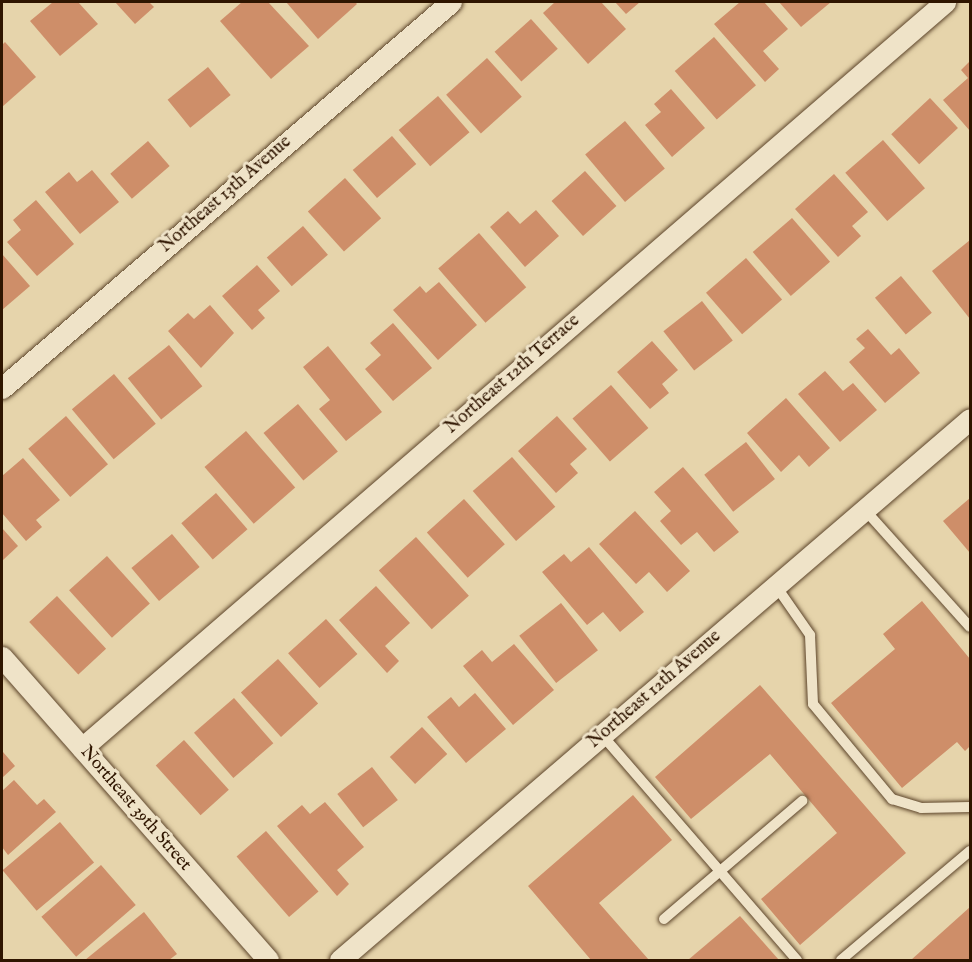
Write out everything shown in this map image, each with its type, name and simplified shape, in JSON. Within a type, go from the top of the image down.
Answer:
[{"type":"street","name":"Northeast 13th Avenue","points":[[2,388],[451,2]]},
{"type":"street","name":"Northeast 12th Terrace","points":[[82,748],[945,2]]},
{"type":"street","name":"Northeast 12th Avenue","points":[[340,960],[970,419]]},
{"type":"street","name":"Northeast 39th Street","points":[[2,657],[268,960]]},
{"type":"lane","points":[[864,510],[970,627]]},
{"type":"lane","points":[[776,586],[810,635],[813,704],[892,799],[921,808],[970,807]]},
{"type":"lane","points":[[602,735],[797,960]]},
{"type":"lane","points":[[664,919],[802,801]]},
{"type":"lane","points":[[841,960],[970,851]]},
{"type":"building","points":[[53,2],[78,2],[98,24],[60,56],[30,21]]},
{"type":"building","points":[[115,2],[149,2],[154,7],[135,24]]},
{"type":"building","points":[[242,2],[268,2],[309,46],[271,79],[220,21]]},
{"type":"building","points":[[286,2],[355,2],[357,4],[318,39]]},
{"type":"building","points":[[555,2],[601,2],[626,29],[588,64],[543,13]]},
{"type":"building","points":[[615,2],[640,2],[626,14]]},
{"type":"building","points":[[740,2],[764,2],[788,29],[763,51],[779,69],[765,82],[714,24]]},
{"type":"building","points":[[779,2],[831,2],[801,27]]},
{"type":"building","points":[[531,19],[558,49],[521,82],[495,52]]},
{"type":"building","points":[[714,37],[756,85],[717,119],[675,71]]},
{"type":"building","points":[[5,42],[36,77],[2,107],[2,45]]},
{"type":"building","points":[[487,58],[522,97],[481,133],[446,95]]},
{"type":"building","points":[[970,61],[970,131],[943,100],[968,78],[961,70]]},
{"type":"building","points":[[208,67],[231,95],[190,128],[168,100]]},
{"type":"building","points":[[671,89],[705,128],[672,157],[645,125],[661,112],[654,104]]},
{"type":"building","points":[[438,96],[469,132],[430,166],[399,130]]},
{"type":"building","points":[[930,98],[958,128],[919,164],[891,134]]},
{"type":"building","points":[[625,121],[665,168],[625,202],[585,154]]},
{"type":"building","points":[[392,136],[416,164],[377,198],[353,170]]},
{"type":"building","points":[[883,140],[925,188],[887,221],[845,173]]},
{"type":"building","points":[[148,141],[170,166],[132,199],[110,174]]},
{"type":"building","points":[[92,170],[119,202],[80,234],[45,192],[69,172],[77,182]]},
{"type":"building","points":[[585,171],[616,206],[583,236],[552,201]]},
{"type":"building","points":[[834,174],[868,212],[852,226],[861,236],[838,257],[795,209]]},
{"type":"building","points":[[345,178],[381,218],[344,252],[308,211]]},
{"type":"building","points":[[36,200],[74,244],[37,276],[7,242],[21,230],[13,220]]},
{"type":"building","points":[[536,210],[559,236],[525,267],[490,227],[508,211],[520,224]]},
{"type":"building","points":[[792,218],[830,262],[791,296],[753,252]]},
{"type":"building","points":[[303,226],[328,255],[292,286],[267,257]]},
{"type":"building","points":[[479,233],[526,287],[485,323],[438,268]]},
{"type":"building","points":[[970,240],[970,319],[932,271]]},
{"type":"building","points":[[2,254],[30,286],[2,310]]},
{"type":"building","points":[[746,258],[782,300],[742,334],[706,293]]},
{"type":"building","points":[[257,265],[280,291],[258,310],[265,318],[252,330],[222,296]]},
{"type":"building","points":[[901,276],[932,313],[906,335],[875,298]]},
{"type":"building","points":[[439,282],[477,325],[438,360],[393,310],[420,286],[426,293]]},
{"type":"building","points":[[702,301],[733,340],[694,371],[663,331]]},
{"type":"building","points":[[210,305],[234,333],[201,368],[168,331],[188,313],[194,319]]},
{"type":"building","points":[[393,323],[432,368],[393,401],[365,369],[381,355],[370,343]]},
{"type":"building","points":[[868,329],[891,355],[899,348],[920,373],[885,403],[849,362],[865,348],[856,339]]},
{"type":"building","points":[[652,341],[678,370],[662,384],[669,393],[650,409],[617,372]]},
{"type":"building","points":[[169,345],[202,386],[161,420],[128,378]]},
{"type":"building","points":[[328,346],[382,412],[346,441],[319,409],[330,400],[303,367]]},
{"type":"building","points":[[825,371],[843,391],[853,383],[877,410],[840,442],[798,394]]},
{"type":"building","points":[[114,374],[156,424],[114,459],[72,409]]},
{"type":"building","points":[[611,385],[648,428],[610,461],[573,418]]},
{"type":"building","points":[[786,398],[830,448],[809,467],[799,455],[781,472],[747,433]]},
{"type":"building","points":[[298,404],[338,451],[303,480],[264,433]]},
{"type":"building","points":[[66,416],[108,464],[70,497],[28,449]]},
{"type":"building","points":[[557,416],[587,449],[570,464],[578,473],[556,493],[518,451]]},
{"type":"building","points":[[246,431],[295,488],[254,524],[204,467]]},
{"type":"building","points":[[746,442],[775,479],[733,512],[704,475]]},
{"type":"building","points":[[512,457],[555,507],[516,541],[473,491]]},
{"type":"building","points":[[23,458],[60,500],[36,520],[42,527],[26,541],[2,513],[2,476]]},
{"type":"building","points":[[683,467],[739,532],[714,552],[697,532],[681,545],[660,521],[671,511],[654,492]]},
{"type":"building","points":[[216,493],[247,529],[213,559],[181,523]]},
{"type":"building","points":[[970,498],[970,553],[943,521]]},
{"type":"building","points":[[464,499],[505,544],[468,578],[427,532]]},
{"type":"building","points":[[635,511],[690,571],[667,592],[649,572],[636,584],[599,544]]},
{"type":"building","points":[[2,528],[18,546],[2,561]]},
{"type":"building","points":[[172,534],[200,567],[159,601],[131,568]]},
{"type":"building","points":[[416,537],[469,596],[432,629],[379,570]]},
{"type":"building","points":[[589,547],[644,612],[620,632],[603,612],[587,625],[542,572],[564,554],[571,562]]},
{"type":"building","points":[[107,556],[150,604],[112,638],[69,590]]},
{"type":"building","points":[[376,586],[410,623],[385,646],[399,661],[387,673],[339,620]]},
{"type":"building","points":[[57,596],[106,649],[78,675],[29,622]]},
{"type":"building","points":[[922,601],[970,659],[970,746],[965,751],[957,742],[902,788],[831,703],[895,649],[883,634]]},
{"type":"building","points":[[561,603],[598,650],[556,683],[519,636]]},
{"type":"building","points":[[326,619],[357,654],[320,688],[288,653]]},
{"type":"building","points":[[514,644],[554,690],[513,725],[463,666],[482,650],[492,662]]},
{"type":"building","points":[[278,659],[318,704],[281,737],[241,692]]},
{"type":"building","points":[[760,685],[906,853],[800,945],[761,899],[837,833],[770,754],[691,819],[655,777]]},
{"type":"building","points":[[475,693],[506,729],[466,763],[427,717],[451,697],[459,707]]},
{"type":"building","points":[[234,698],[273,743],[233,778],[194,733]]},
{"type":"building","points":[[422,727],[447,754],[415,784],[390,757]]},
{"type":"building","points":[[184,740],[229,790],[201,815],[156,765]]},
{"type":"building","points":[[3,752],[15,766],[2,778],[2,754]]},
{"type":"building","points":[[372,767],[398,800],[363,827],[337,794]]},
{"type":"building","points":[[14,780],[37,805],[44,799],[56,812],[8,855],[2,847],[2,791]]},
{"type":"building","points":[[633,795],[672,840],[599,903],[649,960],[591,960],[528,886]]},
{"type":"building","points":[[325,802],[364,847],[337,870],[349,884],[337,896],[277,826],[302,805],[310,814]]},
{"type":"building","points":[[60,822],[94,863],[37,911],[3,870]]},
{"type":"building","points":[[266,831],[318,891],[289,917],[237,857]]},
{"type":"building","points":[[101,865],[136,905],[76,957],[41,917]]},
{"type":"building","points":[[970,907],[970,960],[911,960]]},
{"type":"building","points":[[144,912],[177,954],[169,960],[85,960]]},
{"type":"building","points":[[740,916],[779,960],[688,960]]}]
